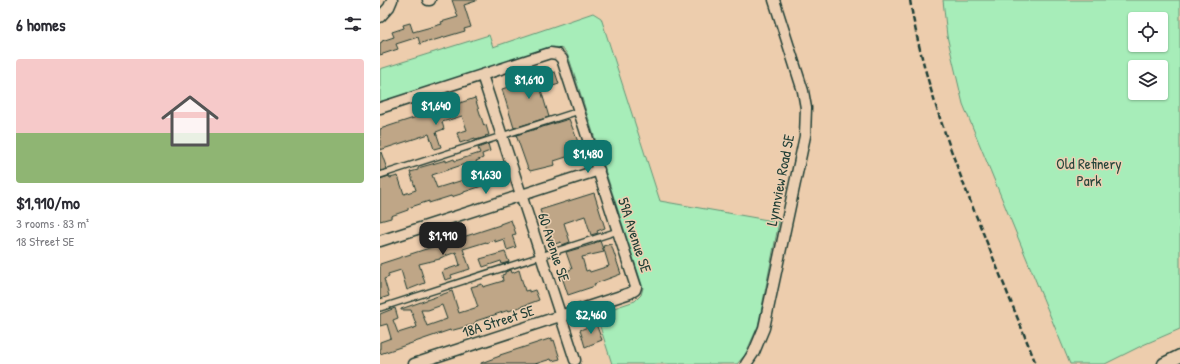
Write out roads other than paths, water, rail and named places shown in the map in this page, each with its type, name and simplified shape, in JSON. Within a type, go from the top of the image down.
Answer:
[{"type":"street","points":[[380,17],[390,7],[392,0]]},
{"type":"street","name":"Lynnview Road SE","points":[[746,364],[754,352],[764,328],[805,136],[806,108],[803,91],[774,0]]},
{"type":"street","name":"59A Avenue SE","points":[[482,75],[550,53],[557,54],[562,59],[635,282],[635,290]]},
{"type":"street","points":[[380,108],[482,75]]},
{"type":"street","name":"60 Avenue SE","points":[[482,75],[561,316],[574,362]]},
{"type":"street","points":[[380,242],[599,170]]},
{"type":"street","name":"18A Street SE","points":[[414,364],[630,294],[635,290]]},
{"type":"lane","points":[[380,175],[579,111]]},
{"type":"lane","points":[[380,308],[618,231]]},
{"type":"railway","points":[[910,0],[920,51],[942,125],[969,198],[1036,364]]},
{"type":"park label","name":"Old Refinery Park","points":[[1089,172]]}]
